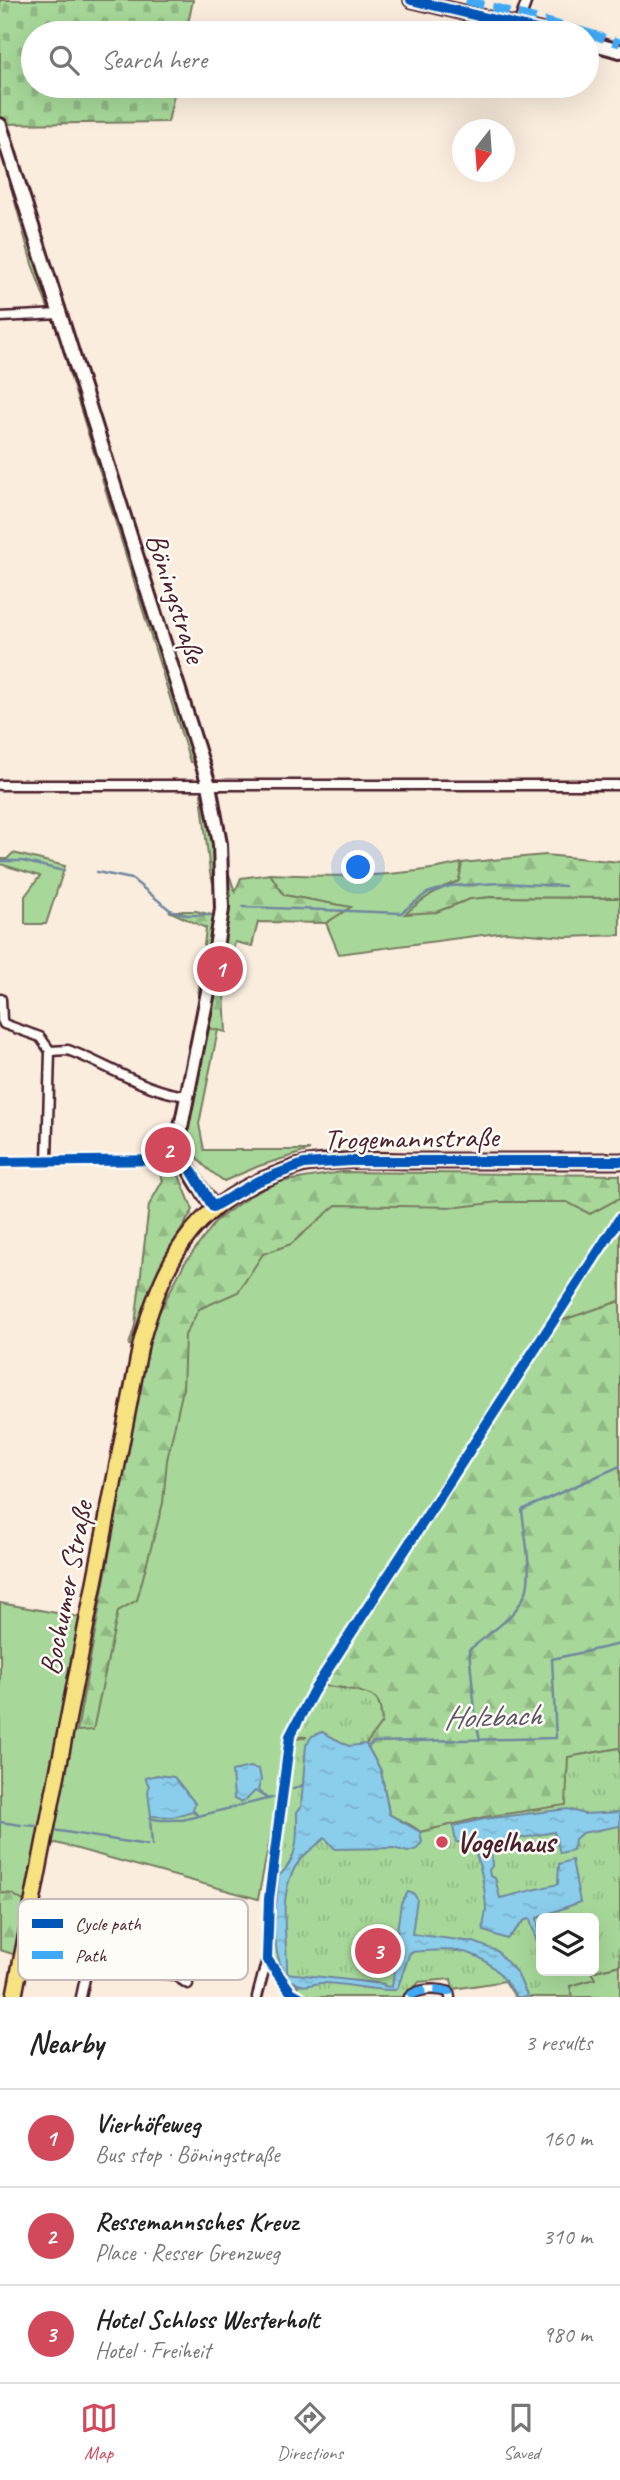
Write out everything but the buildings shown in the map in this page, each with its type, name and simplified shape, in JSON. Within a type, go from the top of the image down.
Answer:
[{"type":"main road","points":[[411,0],[501,21]]},
{"type":"main road","points":[[599,45],[620,51]]},
{"type":"main road","name":"Böningstraße","points":[[0,125],[209,785],[220,845],[222,909],[181,1127],[183,1156],[213,1207]]},
{"type":"main road","name":"Trogemannstraße","points":[[213,1207],[256,1182],[304,1164],[350,1161],[620,1161]]},
{"type":"main road","name":"Bochumer Straße","points":[[33,1899],[141,1343],[159,1285],[175,1255],[213,1207]]},
{"type":"main road","name":"Bochumer Straße","points":[[14,1997],[18,1976]]},
{"type":"street","points":[[519,21],[527,0]]},
{"type":"street","points":[[0,317],[60,314]]},
{"type":"street","points":[[0,785],[620,785]]},
{"type":"street","points":[[1,999],[4,1024],[40,1037],[50,1051],[47,1160]]},
{"type":"street","points":[[50,1051],[68,1050],[151,1087],[172,1095],[188,1096]]},
{"type":"street","points":[[0,1162],[171,1160],[183,1156]]},
{"type":"street","points":[[257,1997],[267,1959],[269,1915]]},
{"type":"street","points":[[267,1959],[292,1993]]},
{"type":"street","points":[[182,1980],[188,1984]]},
{"type":"street","points":[[409,1997],[416,1991],[444,1990],[449,1992],[450,1997]]},
{"type":"green space","points":[[0,0],[193,0],[189,21],[21,21],[21,98],[173,98],[168,122],[0,124]]},
{"type":"green space","points":[[0,117],[11,132],[39,230],[73,331],[179,676],[189,700],[205,762],[190,762],[68,369],[64,336],[48,308],[32,264],[0,147]]},
{"type":"green space","points":[[216,793],[226,842],[228,871],[235,892],[241,878],[270,874],[284,895],[351,907],[326,923],[258,922],[252,946],[235,942],[224,990],[226,1032],[209,1028],[214,1005],[198,997],[206,928],[169,911],[196,911],[224,918],[210,873],[201,794]]},
{"type":"green space","points":[[13,853],[65,866],[46,924],[25,924],[25,896],[40,876],[0,864],[0,859],[7,859]]},
{"type":"green space","points":[[545,855],[620,862],[620,898],[490,897],[470,899],[436,912],[405,914],[430,894],[459,881],[462,863]]},
{"type":"green space","points":[[462,863],[459,881],[443,887],[436,912],[470,899],[490,897],[620,898],[620,935],[566,937],[505,932],[339,954],[326,923],[350,907],[284,895],[270,874],[367,875]]},
{"type":"green space","points":[[209,1028],[218,1030],[199,1124],[204,1150],[310,1150],[259,1166],[224,1181],[201,1162],[190,1146],[189,1123]]},
{"type":"green space","points":[[155,1163],[174,1163],[193,1210],[160,1266],[145,1301],[135,1346],[129,1345],[135,1325],[149,1205],[163,1180]]},
{"type":"green space","points":[[342,1172],[620,1175],[620,1198],[590,1214],[567,1202],[499,1202],[459,1207],[336,1205],[291,1244],[263,1254],[238,1292],[199,1309],[185,1335],[183,1389],[167,1460],[163,1503],[137,1600],[118,1611],[93,1730],[77,1731],[150,1330],[184,1264],[217,1220],[248,1197],[273,1183]]},
{"type":"green space","points":[[620,1185],[620,1301],[557,1322],[290,1736],[258,1899],[56,1843],[37,1848],[29,1899],[0,1893],[0,1603],[79,1617],[95,1625],[138,1388],[184,1264],[348,1191]]},
{"type":"green space","points":[[620,1301],[620,1748],[568,1757],[567,1805],[420,1832],[389,1814],[381,1771],[366,1744],[382,1722],[379,1703],[344,1688],[324,1686],[557,1322]]},
{"type":"green space","points":[[324,1686],[352,1690],[376,1699],[382,1722],[366,1744],[381,1771],[389,1814],[420,1832],[484,1817],[566,1805],[568,1757],[620,1748],[620,1965],[599,1970],[599,1913],[536,1913],[536,1976],[593,1976],[595,1979],[570,1986],[572,1997],[515,1997],[505,1981],[453,1989],[451,1979],[419,1982],[407,1997],[311,1997],[295,1990],[298,1987],[293,1981],[290,1983],[268,1956],[272,1858],[291,1740],[307,1737],[290,1736]]},
{"type":"green space","points":[[0,1893],[12,1894],[20,1899],[18,1946],[16,1955],[0,1950]]},
{"type":"green space","points":[[620,1965],[620,1997],[572,1997],[569,1986],[594,1979],[593,1976],[599,1976],[599,1970]]},
{"type":"water","points":[[322,1732],[349,1746],[366,1744],[381,1771],[389,1814],[420,1832],[422,1842],[417,1849],[408,1852],[393,1848],[335,1849],[325,1838],[303,1857],[292,1872],[285,1900],[287,1973],[392,1987],[394,1972],[391,1971],[401,1903],[408,1892],[414,1894],[417,1899],[412,1934],[474,1942],[497,1951],[517,1973],[528,1997],[517,1997],[494,1968],[483,1960],[472,1954],[445,1950],[410,1952],[395,1990],[332,1983],[304,1986],[290,1982],[278,1957],[276,1944],[275,1917],[279,1876],[286,1869],[296,1847],[297,1812],[301,1807],[306,1745],[312,1736]]},
{"type":"water","points":[[250,1767],[259,1769],[261,1780],[258,1790],[269,1800],[255,1791],[246,1800],[240,1802],[234,1799],[232,1771]]},
{"type":"water","points":[[157,1775],[174,1777],[195,1803],[193,1809],[198,1816],[192,1811],[173,1817],[151,1816],[149,1786],[145,1778]]},
{"type":"water","points":[[568,1809],[584,1814],[620,1812],[620,1826],[582,1833],[575,1839],[573,1850],[560,1853],[554,1832],[491,1844],[490,1876],[495,1878],[500,1898],[558,1884],[559,1864],[572,1860],[580,1902],[550,1913],[536,1913],[536,1940],[530,1919],[525,1920],[507,1939],[484,1931],[486,1908],[478,1859],[472,1843],[456,1842],[453,1826],[484,1819]]},
{"type":"waterway","points":[[0,861],[22,861],[64,871]]},
{"type":"waterway","points":[[97,872],[132,879],[170,910],[187,915],[210,915]]},
{"type":"waterway","points":[[243,907],[401,913],[427,893],[450,886],[501,883],[565,886]]},
{"type":"waterway","points":[[480,1740],[469,1650],[509,1617],[526,1592],[528,1563],[522,1510],[620,1466]]},
{"type":"waterway","name":"Holzbach","points":[[368,1747],[374,1742],[556,1738],[552,1659],[620,1644]]},
{"type":"waterway","name":"Holzbach","points":[[293,1789],[303,1785]]},
{"type":"waterway","name":"Holzbach","points":[[152,1845],[150,1818],[182,1820],[275,1797]]},
{"type":"waterway","name":"Holzbach","points":[[0,1822],[21,1825]]},
{"type":"waterway","name":"Holzbach","points":[[25,1825],[36,1826]]},
{"type":"waterway","name":"Holzbach","points":[[53,1830],[147,1845]]},
{"type":"marked path","points":[[466,0],[543,21]]},
{"type":"marked path","points":[[599,37],[620,43]]},
{"type":"marked path","points":[[409,1997],[422,1990],[433,1989],[449,1992],[450,1997]]},
{"type":"cycle path","points":[[411,0],[499,21]]},
{"type":"cycle path","points":[[0,1162],[171,1160],[183,1156],[213,1207],[256,1182],[304,1164],[350,1161],[620,1161]]},
{"type":"cycle path","points":[[300,1997],[291,1992],[267,1959],[269,1899],[290,1736],[313,1692],[620,1218]]},
{"type":"place","name":"Vierhöfeweg","points":[[220,969]]},
{"type":"place","name":"Ressemannsches Kreuz","points":[[168,1150]]},
{"type":"place","name":"Vogelhaus","points":[[442,1842]]},
{"type":"place","name":"Hotel Schloss Westerholt","points":[[378,1951]]}]
